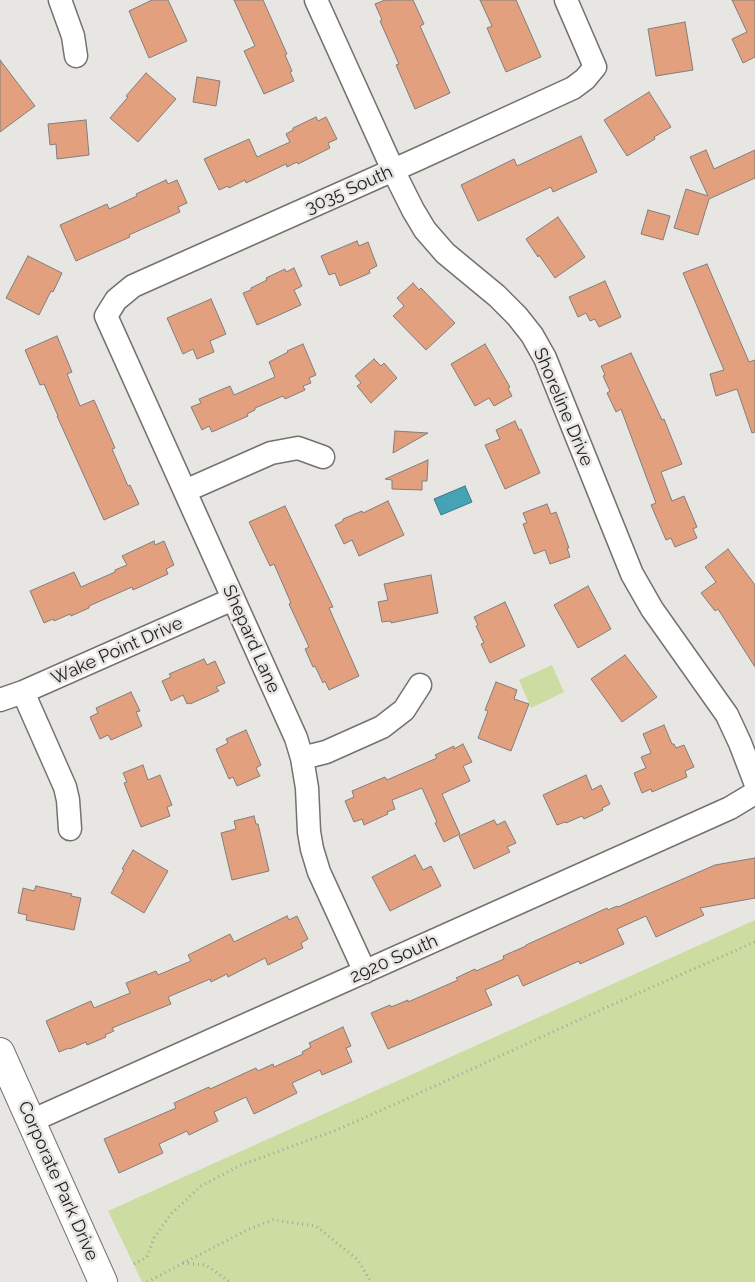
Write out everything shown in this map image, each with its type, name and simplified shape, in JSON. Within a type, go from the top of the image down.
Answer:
[{"type":"street","points":[[60,0],[73,36],[76,56]]},
{"type":"street","name":"Shoreline Drive","points":[[316,0],[393,170],[425,230],[445,253],[497,296],[517,316],[532,335],[548,366],[632,574],[652,609],[726,715],[740,743],[755,782]]},
{"type":"street","name":"3035 South","points":[[106,316],[116,300],[133,286],[573,88],[596,67],[566,0]]},
{"type":"street","name":"Shepard Lane","points":[[106,316],[286,715],[302,758],[307,788],[309,832],[312,849],[320,872],[365,972]]},
{"type":"street","points":[[185,491],[271,453],[298,448],[323,457]]},
{"type":"street","name":"Wake Point Drive","points":[[0,700],[23,692],[233,599]]},
{"type":"street","points":[[302,758],[326,752],[382,727],[404,710],[420,685]]},
{"type":"street","points":[[23,692],[65,787],[70,829]]},
{"type":"street","name":"2920 South","points":[[31,1121],[730,808],[755,793]]},
{"type":"street","name":"Corporate Park Drive","points":[[0,1052],[103,1282]]},
{"type":"path","points":[[134,1264],[147,1257],[154,1238],[172,1213],[201,1186],[241,1165],[334,1131],[392,1106],[598,1011],[755,942]]},
{"type":"path","points":[[147,1282],[249,1229],[273,1220],[316,1226],[358,1260],[371,1282]]},
{"type":"path","points":[[182,1263],[206,1266],[230,1282]]},
{"type":"green space","points":[[552,665],[564,692],[531,708],[519,680]]},
{"type":"green space","points":[[755,920],[755,1282],[142,1282],[108,1211]]},
{"type":"water","points":[[465,486],[472,502],[441,515],[434,499]]},
{"type":"building","points":[[152,0],[168,0],[187,41],[149,58],[129,11]]},
{"type":"building","points":[[234,0],[263,0],[287,54],[285,55],[294,81],[264,94],[244,51],[255,46]]},
{"type":"building","points":[[385,0],[413,0],[424,24],[420,26],[450,93],[415,109],[396,65],[399,64],[380,21],[382,20],[375,4]]},
{"type":"building","points":[[480,0],[516,0],[541,57],[506,72],[487,28],[492,26]]},
{"type":"building","points":[[732,0],[755,0],[755,57],[743,63],[732,39],[747,32]]},
{"type":"building","points":[[685,22],[693,70],[656,76],[648,29]]},
{"type":"building","points":[[0,60],[35,106],[0,132]]},
{"type":"building","points":[[146,73],[176,99],[138,142],[110,118]]},
{"type":"building","points":[[197,77],[220,81],[216,106],[193,102]]},
{"type":"building","points":[[649,92],[671,127],[627,156],[604,120]]},
{"type":"building","points":[[316,117],[318,121],[326,117],[337,139],[328,143],[330,148],[298,164],[297,162],[287,167],[286,164],[246,183],[245,180],[229,188],[228,186],[219,190],[204,159],[249,139],[257,157],[290,142],[286,134],[293,130],[293,128]]},
{"type":"building","points":[[86,120],[89,155],[57,159],[56,144],[50,145],[48,124]]},
{"type":"building","points":[[581,136],[597,172],[553,192],[551,187],[478,221],[461,185],[514,159],[517,166]]},
{"type":"building","points":[[706,150],[714,169],[755,150],[755,178],[709,199],[698,235],[674,228],[686,189],[708,196],[690,157]]},
{"type":"building","points":[[166,180],[168,184],[177,180],[187,203],[178,207],[180,212],[76,261],[60,225],[107,204],[109,209]]},
{"type":"building","points":[[648,210],[670,216],[663,240],[641,234]]},
{"type":"building","points":[[558,217],[585,257],[555,278],[526,239]]},
{"type":"building","points":[[357,241],[359,246],[368,242],[377,266],[369,270],[370,273],[340,286],[335,273],[329,275],[321,256]]},
{"type":"building","points":[[28,256],[62,273],[39,315],[6,298]]},
{"type":"building","points":[[707,264],[749,362],[755,360],[755,432],[752,433],[737,389],[716,396],[710,374],[724,370],[683,273]]},
{"type":"building","points":[[294,268],[302,286],[294,290],[301,305],[257,325],[243,293],[267,280],[266,278],[285,269],[286,272]]},
{"type":"building","points":[[605,281],[621,317],[599,327],[595,319],[590,321],[586,313],[578,317],[569,297]]},
{"type":"building","points":[[413,283],[419,290],[421,288],[455,323],[426,350],[393,316],[404,306],[397,298]]},
{"type":"building","points":[[211,299],[226,334],[210,341],[214,352],[197,359],[193,349],[183,354],[167,318]]},
{"type":"building","points":[[57,336],[72,372],[67,374],[80,406],[94,400],[115,448],[112,449],[128,486],[130,485],[139,504],[104,520],[44,384],[40,385],[25,350]]},
{"type":"building","points":[[303,344],[316,375],[309,378],[311,383],[303,386],[305,390],[285,399],[283,396],[255,408],[255,410],[247,414],[248,416],[212,432],[209,426],[202,430],[191,407],[201,403],[199,399],[230,386],[234,395],[275,377],[269,362]]},
{"type":"building","points":[[485,344],[510,387],[508,388],[512,396],[494,406],[489,398],[475,406],[451,364]]},
{"type":"building","points":[[631,353],[662,420],[664,419],[682,464],[661,472],[672,501],[684,496],[697,527],[693,529],[697,538],[675,547],[671,538],[666,540],[651,505],[656,503],[621,409],[616,412],[607,393],[610,391],[603,376],[605,375],[601,366]]},
{"type":"building","points":[[374,359],[381,366],[384,363],[397,378],[371,403],[357,386],[361,383],[355,376]]},
{"type":"building","points":[[515,421],[519,430],[521,429],[540,473],[505,489],[485,445],[500,439],[496,430]]},
{"type":"building","points":[[395,431],[428,433],[393,453]]},
{"type":"building","points":[[428,460],[427,481],[422,481],[422,490],[392,489],[392,480],[385,479]]},
{"type":"building","points":[[388,501],[404,535],[359,556],[352,540],[344,544],[335,525],[343,521],[343,519],[362,511],[363,513]]},
{"type":"building","points":[[547,504],[551,514],[556,512],[569,548],[567,548],[570,557],[550,564],[545,550],[534,554],[523,524],[527,523],[523,513]]},
{"type":"building","points":[[285,506],[333,607],[329,608],[359,676],[329,690],[325,681],[323,683],[315,666],[313,667],[305,649],[309,647],[289,604],[291,603],[274,564],[270,566],[249,522]]},
{"type":"building","points":[[154,541],[155,545],[164,541],[174,565],[166,569],[168,574],[133,590],[132,587],[71,616],[70,614],[44,623],[30,591],[74,572],[81,587],[127,565],[122,556]]},
{"type":"building","points":[[728,549],[755,585],[755,667],[718,609],[715,611],[701,593],[716,582],[705,567]]},
{"type":"building","points":[[431,575],[438,613],[391,623],[391,621],[382,622],[378,602],[388,600],[384,584]]},
{"type":"building","points":[[588,586],[611,629],[578,648],[554,605]]},
{"type":"building","points":[[505,602],[525,646],[490,663],[481,644],[484,643],[474,617]]},
{"type":"building","points":[[625,655],[657,697],[622,722],[591,679]]},
{"type":"building","points":[[204,659],[207,665],[215,661],[225,683],[216,687],[219,691],[190,704],[187,704],[183,695],[171,701],[162,681],[171,677],[169,674]]},
{"type":"building","points":[[496,682],[517,690],[514,699],[529,704],[511,751],[478,738],[488,711],[485,710]]},
{"type":"building","points":[[131,692],[140,711],[136,712],[142,726],[111,740],[108,735],[100,739],[90,717],[98,713],[96,708]]},
{"type":"building","points":[[664,725],[672,744],[676,748],[684,745],[694,767],[685,771],[687,777],[652,792],[651,789],[642,793],[634,773],[646,768],[641,757],[651,753],[643,734]]},
{"type":"building","points":[[246,730],[261,765],[256,768],[260,776],[237,786],[233,777],[229,779],[216,749],[228,743],[226,739]]},
{"type":"building","points":[[463,744],[472,762],[463,766],[470,781],[442,794],[460,834],[444,842],[422,788],[392,800],[395,809],[387,812],[388,814],[364,825],[362,819],[354,822],[345,801],[354,797],[352,791],[385,777],[387,780],[437,758],[435,755],[454,746],[454,749]]},
{"type":"building","points":[[143,765],[148,780],[160,775],[172,805],[167,807],[170,816],[141,827],[124,783],[127,782],[123,773]]},
{"type":"building","points":[[586,775],[592,790],[601,785],[610,804],[602,808],[603,810],[584,819],[582,816],[557,825],[543,795]]},
{"type":"building","points":[[254,816],[256,824],[258,824],[269,871],[232,880],[221,833],[236,829],[234,821]]},
{"type":"building","points":[[494,820],[497,825],[505,821],[516,843],[507,847],[510,852],[474,869],[459,836]]},
{"type":"building","points":[[133,850],[168,871],[144,913],[111,893]]},
{"type":"building","points":[[415,855],[423,870],[431,866],[441,886],[390,911],[372,877]]},
{"type":"building","points":[[755,858],[755,898],[700,908],[704,915],[656,937],[646,916],[617,929],[624,944],[580,964],[579,961],[523,986],[518,975],[485,990],[492,1005],[388,1049],[371,1013],[390,1005],[391,1007],[408,1000],[408,1002],[458,980],[456,978],[504,959],[503,956],[607,908],[608,910],[618,907],[715,865]]},
{"type":"building","points":[[36,886],[72,894],[71,896],[81,898],[74,930],[26,920],[27,915],[18,913],[23,888],[34,891]]},
{"type":"building","points":[[287,916],[289,920],[297,916],[308,939],[301,943],[303,948],[268,965],[265,958],[228,977],[227,974],[211,982],[210,979],[168,997],[171,1004],[112,1028],[114,1031],[105,1035],[106,1037],[87,1045],[86,1042],[59,1052],[46,1021],[91,1001],[94,1008],[130,993],[126,983],[156,971],[158,975],[191,961],[188,955],[230,934],[234,942]]},
{"type":"building","points":[[343,1027],[351,1046],[346,1048],[352,1062],[322,1075],[320,1070],[292,1083],[297,1093],[254,1114],[246,1097],[214,1112],[218,1121],[189,1135],[187,1131],[159,1144],[163,1153],[119,1173],[104,1139],[176,1108],[174,1103],[209,1087],[210,1089],[256,1068],[258,1071],[273,1064],[274,1067],[303,1054],[302,1052],[311,1047],[309,1043]]}]
